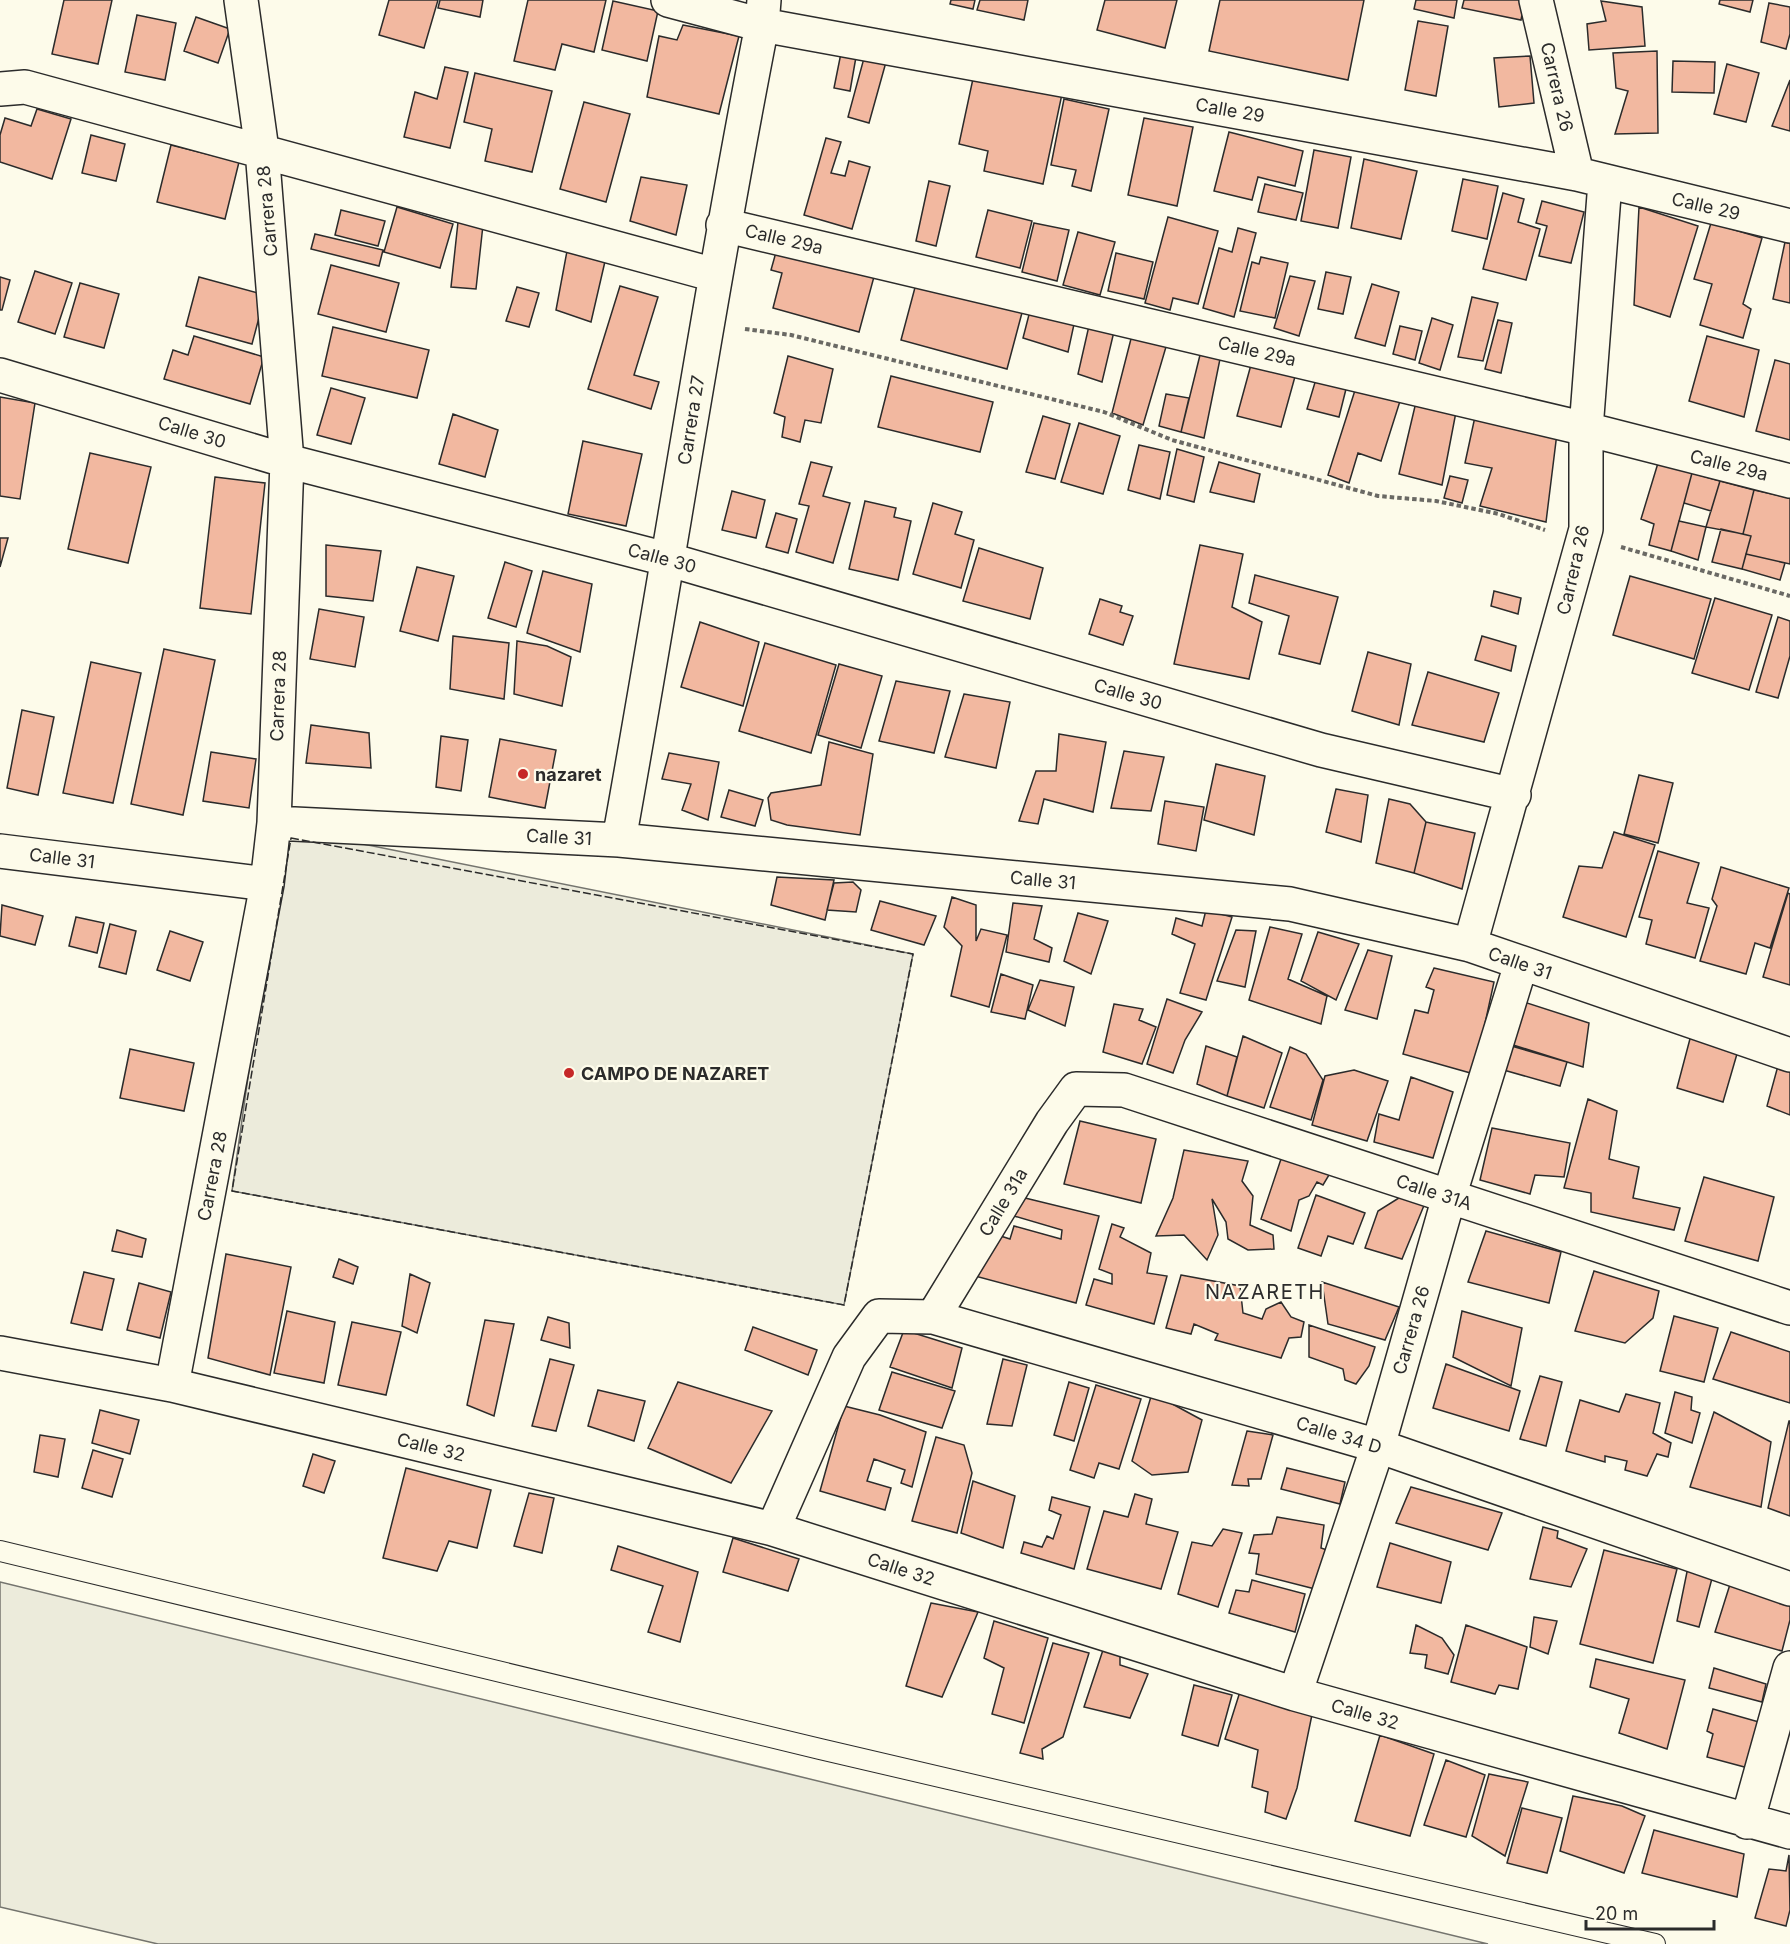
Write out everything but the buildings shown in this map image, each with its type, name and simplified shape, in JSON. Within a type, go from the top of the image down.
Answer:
[{"type":"street","name":"Carrera 28","points":[[172,1384],[267,884],[274,823],[287,461],[262,150],[242,0]]},
{"type":"street","name":"Calle 29","points":[[668,0],[763,12],[1591,178],[1790,226]]},
{"type":"street","name":"Carrera 26","points":[[1470,945],[1514,795],[1584,536],[1591,178],[1536,0]]},
{"type":"street","name":"Carrera 27","points":[[619,840],[670,560],[723,225],[763,12]]},
{"type":"street","points":[[0,88],[26,87],[715,275]]},
{"type":"street","name":"Calle 29a","points":[[723,225],[1586,429],[1790,481]]},
{"type":"street","name":"Calle 30","points":[[0,375],[287,461],[670,560],[1321,750],[1514,795]]},
{"type":"street","name":"Calle 31","points":[[274,823],[619,840],[1290,904],[1470,945],[1790,1055]]},
{"type":"street","name":"Calle 31","points":[[0,851],[267,884]]},
{"type":"street","name":"Carrera 26","points":[[1295,1694],[1378,1446],[1449,1197],[1521,964]]},
{"type":"street","name":"Calle 31A","points":[[1076,1089],[1124,1090],[1790,1308]]},
{"type":"street","name":"Calle 31a","points":[[933,1317],[1076,1089]]},
{"type":"street","name":"Calle 34 D","points":[[773,1529],[849,1357],[879,1316],[933,1317],[1378,1446],[1790,1589]]},
{"type":"street","name":"Calle 32","points":[[0,1353],[172,1384],[773,1529],[1295,1694],[1747,1822],[1790,1832]]},
{"type":"street","points":[[1747,1822],[1790,1668]]},
{"type":"lane","points":[[0,1551],[820,1749],[1655,1944]]},
{"type":"path","points":[[706,323],[791,335],[1104,412],[1172,440],[1295,474],[1378,496],[1436,501],[1499,514],[1584,536],[1790,596]]},
{"type":"shaded area","name":"CAMPO DE NAZARET","points":[[283,828],[913,954],[844,1305],[232,1191]]},
{"type":"shaded area","points":[[0,1582],[1488,1944],[158,1944],[0,1907]]},
{"type":"fence","points":[[291,838],[913,954],[844,1305],[232,1191],[291,838]]},
{"type":"place","name":"nazaret","points":[[523,774]]},
{"type":"place","name":"CAMPO DE NAZARET","points":[[569,1073]]},
{"type":"district","name":"NAZARETH","points":[[1265,1292]]}]
